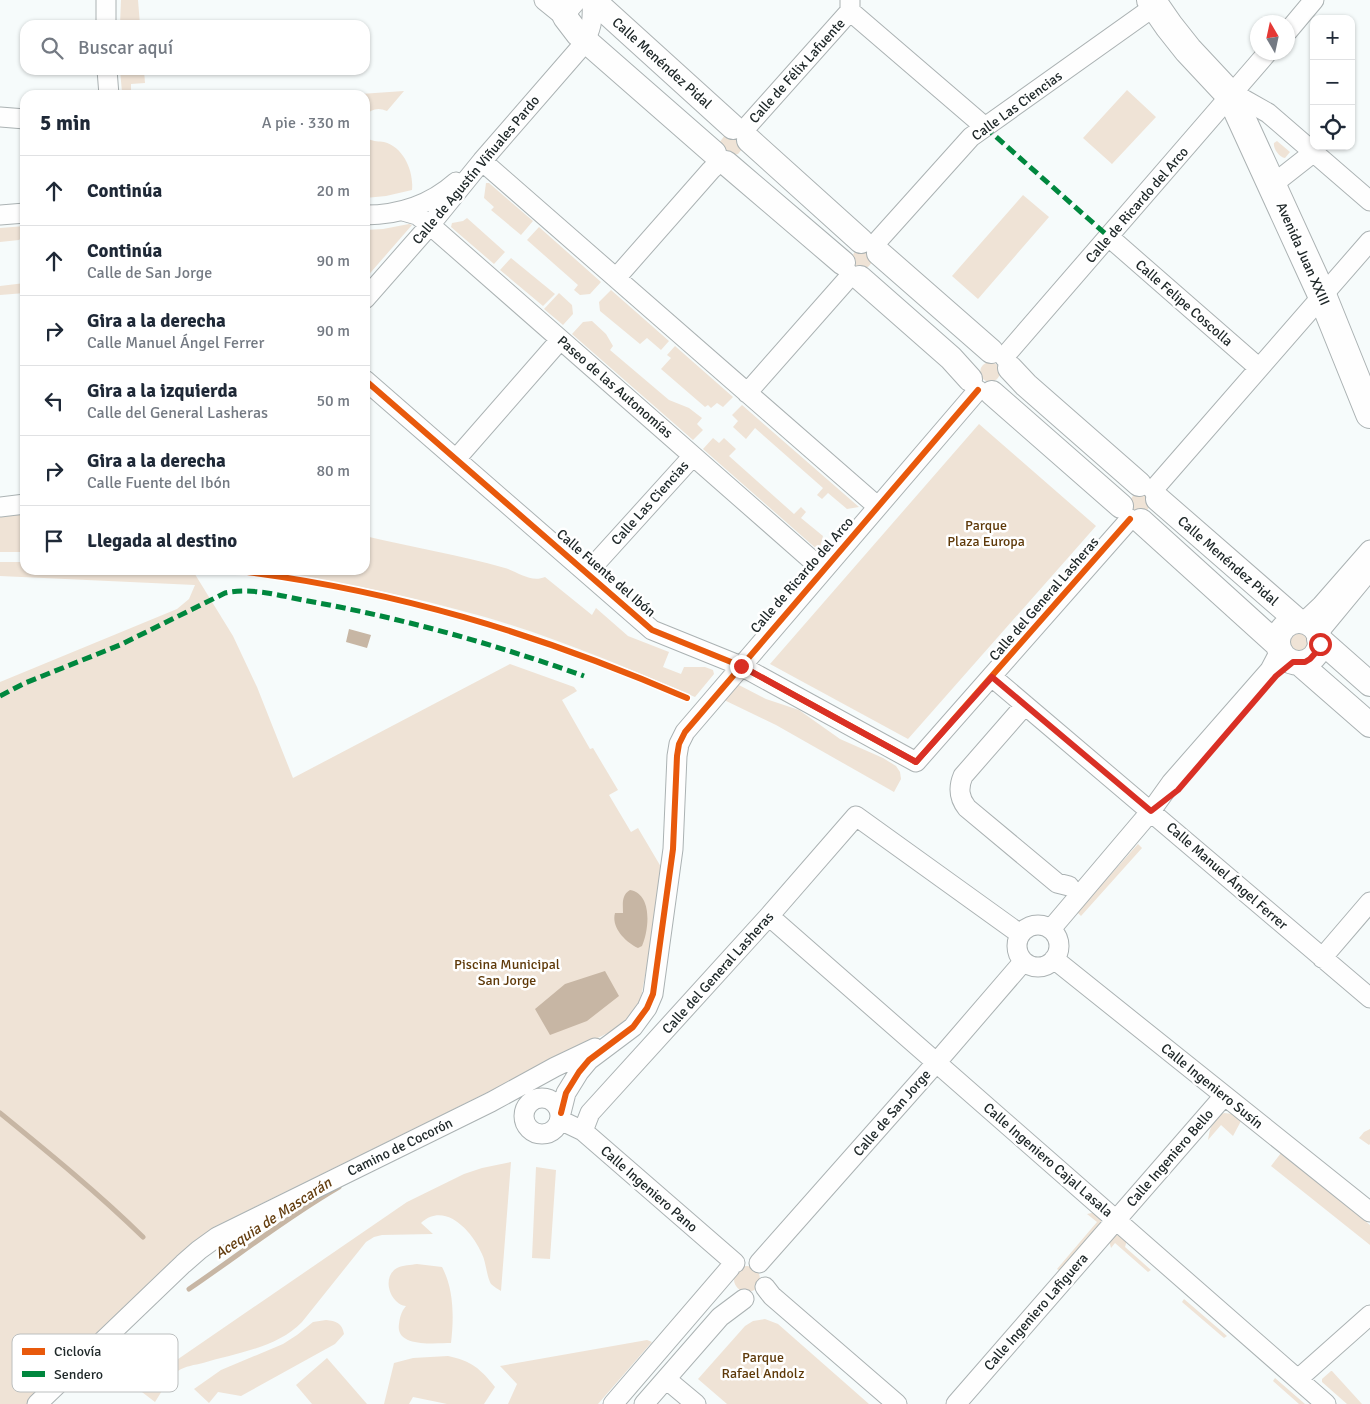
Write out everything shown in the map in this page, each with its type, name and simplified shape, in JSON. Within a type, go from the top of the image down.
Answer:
[{"type":"highway","name":"Avenida Juan XXIII","points":[[1153,3],[1188,50],[1231,96],[1322,295],[1370,414]]},
{"type":"main road","name":"Calle Menéndez Pidal","points":[[593,0],[871,246],[1002,358],[1026,385],[1310,628],[1370,684]]},
{"type":"main road","name":"Calle Menéndez Pidal","points":[[569,9],[585,40],[951,358],[980,387],[1131,515],[1288,655],[1370,725]]},
{"type":"main road","points":[[722,129],[741,132],[748,151],[742,160],[732,164],[720,159],[712,148],[714,137],[722,129]]},
{"type":"main road","points":[[856,241],[871,246],[880,262],[876,271],[869,276],[851,272],[844,254],[848,246],[856,241]]},
{"type":"main road","points":[[977,354],[1002,358],[1009,381],[999,391],[980,387],[969,365],[972,359],[977,354]]},
{"type":"main road","points":[[1134,485],[1150,491],[1158,505],[1154,514],[1150,518],[1131,515],[1121,501],[1125,491],[1134,485]]},
{"type":"main road","points":[[1292,622],[1310,628],[1318,650],[1315,655],[1305,662],[1288,655],[1278,640],[1282,628],[1292,622]]},
{"type":"street","points":[[106,0],[106,20]]},
{"type":"street","name":"Calle Menéndez Pidal","points":[[544,0],[569,9]]},
{"type":"street","name":"Calle Menéndez Pidal","points":[[585,40],[593,22],[593,0]]},
{"type":"street","points":[[1295,23],[1314,0]]},
{"type":"street","name":"Calle Las Ciencias","points":[[871,246],[972,137],[1153,3]]},
{"type":"street","points":[[850,5],[985,127]]},
{"type":"street","name":"Calle de Félix Lafuente","points":[[741,132],[850,5]]},
{"type":"street","name":"Calle de Agustín Viñuales Pardo","points":[[370,293],[430,226],[482,161],[585,40]]},
{"type":"street","name":"Calle de Ricardo del Arco","points":[[1002,358],[1261,60]]},
{"type":"street","points":[[108,75],[109,90]]},
{"type":"street","points":[[1231,96],[1257,105],[1370,201]]},
{"type":"street","points":[[0,117],[20,119]]},
{"type":"street","points":[[1272,185],[1314,152]]},
{"type":"street","points":[[616,278],[720,159]]},
{"type":"street","points":[[370,215],[403,211],[435,198],[482,161],[877,506]]},
{"type":"street","name":"Paseo de las Autonomías","points":[[403,211],[417,215],[430,226],[823,570]]},
{"type":"street","points":[[0,215],[20,213]]},
{"type":"street","name":"Calle Felipe Coscolla","points":[[1109,237],[1259,368]]},
{"type":"street","points":[[1150,491],[1370,241]]},
{"type":"street","points":[[747,392],[851,272]]},
{"type":"street","points":[[456,459],[560,340]]},
{"type":"street","name":"Calle Fuente del Ibón","points":[[370,384],[652,630],[741,666],[916,762]]},
{"type":"street","name":"Calle de Ricardo del Arco","points":[[560,1116],[566,1093],[579,1072],[589,1060],[634,1027],[652,994],[673,850],[679,744],[692,722],[980,387]]},
{"type":"street","name":"Calle Las Ciencias","points":[[587,573],[693,456]]},
{"type":"street","points":[[0,507],[20,505]]},
{"type":"street","name":"Calle del General Lasheras","points":[[916,762],[992,677],[1131,515]]},
{"type":"street","points":[[1310,628],[1320,606],[1370,550]]},
{"type":"street","points":[[1310,628],[1370,570]]},
{"type":"street","points":[[1051,929],[1151,811],[1178,790],[1276,676],[1288,655]]},
{"type":"street","name":"Calle Manuel Ángel Ferrer","points":[[992,677],[1370,998]]},
{"type":"street","points":[[1025,705],[963,776],[959,790],[963,803],[967,808],[1056,883],[1069,886]]},
{"type":"street","name":"Calle del General Lasheras","points":[[582,1131],[590,1113],[770,916],[856,816],[1020,934]]},
{"type":"street","points":[[1322,958],[1370,902]]},
{"type":"street","name":"Calle Ingeniero Cajal Lasala","points":[[770,916],[1326,1404]]},
{"type":"street","points":[[1040,924],[1051,929],[1058,938],[1059,943],[1054,959],[1045,966],[1040,967],[1034,967],[1023,962],[1016,948],[1018,938],[1024,929],[1040,924]]},
{"type":"street","name":"Calle Ingeniero Susín","points":[[1054,959],[1370,1212]]},
{"type":"street","name":"Calle de San Jorge","points":[[759,1263],[1023,962]]},
{"type":"street","name":"Camino de Cocorón","points":[[110,1334],[183,1264],[217,1237],[507,1094],[555,1067],[617,1039]]},
{"type":"street","name":"Camino de Cocorón","points":[[537,1099],[580,1055]]},
{"type":"street","points":[[507,1094],[549,1099],[556,1103],[560,1116],[557,1127],[548,1133],[541,1134],[531,1130],[526,1124],[524,1113],[527,1106],[537,1099]]},
{"type":"street","name":"Calle Ingeniero Bello","points":[[1116,1220],[1224,1096]]},
{"type":"street","name":"Calle Ingeniero Pano","points":[[560,1116],[582,1131],[732,1266]]},
{"type":"street","name":"Calle Ingeniero Lafiguera","points":[[956,1404],[1116,1220]]},
{"type":"street","points":[[613,1404],[732,1266],[747,1259],[759,1263],[766,1274],[765,1287],[756,1296],[738,1297],[729,1287],[728,1274],[732,1266]]},
{"type":"street","points":[[765,1287],[772,1296],[897,1404]]},
{"type":"street","points":[[644,1404],[720,1317],[744,1298]]},
{"type":"street","points":[[1298,1379],[1370,1314]]},
{"type":"street","points":[[666,1379],[696,1404]]},
{"type":"street","name":"Camino de Cocorón","points":[[37,1404],[50,1392]]},
{"type":"green space","points":[[121,0],[138,0],[140,20],[120,20]]},
{"type":"green space","points":[[120,75],[144,75],[145,83],[131,84],[131,90],[122,90]]},
{"type":"green space","points":[[1127,90],[1156,117],[1112,164],[1083,138]]},
{"type":"green space","points":[[404,91],[387,111],[375,109],[370,112],[370,93]]},
{"type":"green space","points":[[725,135],[738,136],[742,149],[738,154],[728,156],[719,143]]},
{"type":"green space","points":[[370,139],[384,142],[397,149],[409,168],[412,190],[370,198]]},
{"type":"green space","points":[[1277,141],[1290,152],[1285,158],[1275,150],[1274,143]]},
{"type":"green space","points":[[486,183],[489,183],[533,221],[521,235],[491,210],[494,207],[484,198]]},
{"type":"green space","points":[[1023,195],[1049,217],[978,299],[952,276]]},
{"type":"green space","points":[[467,218],[505,252],[494,264],[451,227],[452,223],[463,221]]},
{"type":"green space","points":[[412,225],[370,273],[370,230]]},
{"type":"green space","points":[[20,226],[20,239],[0,242],[0,228]]},
{"type":"green space","points":[[539,227],[601,282],[590,294],[580,295],[574,290],[578,285],[527,240]]},
{"type":"green space","points":[[862,249],[869,252],[872,259],[869,266],[862,269],[855,266],[852,259],[855,252]]},
{"type":"green space","points":[[511,258],[555,294],[543,306],[500,270]]},
{"type":"green space","points":[[20,284],[20,293],[0,295],[0,286]]},
{"type":"green space","points":[[611,290],[669,341],[661,350],[647,338],[640,344],[600,311],[599,302]]},
{"type":"green space","points":[[559,293],[572,305],[573,314],[563,325],[544,309]]},
{"type":"green space","points":[[592,321],[606,334],[613,346],[610,350],[669,400],[689,408],[702,418],[697,424],[703,430],[693,440],[572,334],[583,322]]},
{"type":"green space","points":[[675,346],[733,397],[723,407],[717,403],[711,408],[708,405],[705,407],[661,369],[671,358],[667,355]]},
{"type":"green space","points":[[986,362],[994,362],[1000,368],[1000,376],[994,382],[986,382],[980,376],[980,368]]},
{"type":"green space","points":[[742,405],[859,507],[847,509],[828,493],[822,499],[817,495],[823,488],[755,428],[746,439],[733,427],[738,421],[732,415]]},
{"type":"green space","name":"Parque Plaza Europa","points":[[979,424],[1096,526],[908,739],[770,664]]},
{"type":"green space","points":[[713,438],[719,443],[724,438],[736,449],[729,456],[794,514],[801,507],[806,512],[801,518],[823,536],[819,551],[703,449]]},
{"type":"green space","points":[[1140,493],[1147,496],[1150,503],[1147,510],[1140,513],[1133,510],[1130,503],[1133,496]]},
{"type":"green space","points":[[20,513],[20,552],[0,552],[0,515]]},
{"type":"green space","points":[[370,537],[488,563],[530,578],[540,579],[545,577],[592,615],[596,608],[628,636],[669,652],[663,667],[681,674],[684,667],[705,667],[713,670],[714,674],[695,697],[617,664],[512,625],[429,602],[293,575],[370,575]]},
{"type":"green space","name":"Piscina Municipal San Jorge","points":[[0,562],[20,562],[20,575],[195,575],[233,636],[257,687],[293,778],[510,664],[574,687],[577,691],[562,700],[590,749],[593,748],[618,790],[609,795],[631,832],[638,828],[664,872],[640,1003],[624,1025],[212,1228],[214,1233],[105,1334],[12,1334],[12,1392],[42,1392],[29,1404],[0,1404],[0,682],[177,609],[189,599],[195,585],[0,576]]},
{"type":"green space","points":[[1299,630],[1308,633],[1311,642],[1308,651],[1299,654],[1290,651],[1287,642],[1290,633]]},
{"type":"green space","points":[[735,683],[766,699],[799,710],[840,739],[883,758],[896,766],[900,772],[901,779],[894,792],[776,725],[722,699]]},
{"type":"green space","points":[[1138,844],[1142,848],[1081,916],[1077,912]]},
{"type":"green space","points":[[1224,1113],[1233,1114],[1241,1121],[1233,1136],[1221,1125],[1208,1140],[1212,1124]]},
{"type":"green space","points":[[1370,1129],[1370,1144],[1369,1145],[1359,1138]]},
{"type":"green space","points":[[1281,1153],[1370,1225],[1370,1245],[1271,1166]]},
{"type":"green space","points":[[511,1162],[501,1291],[491,1284],[482,1254],[465,1228],[448,1217],[439,1215],[430,1217],[421,1223],[433,1234],[382,1235],[366,1242],[302,1322],[281,1338],[256,1348],[190,1366],[178,1371],[178,1359],[407,1202],[464,1174]]},
{"type":"green space","points":[[536,1167],[556,1170],[550,1259],[532,1258]]},
{"type":"green space","points":[[1096,1212],[1102,1219],[1101,1222],[1060,1271],[1057,1269],[1097,1222],[1087,1214]]},
{"type":"green space","points":[[1115,1234],[1127,1240],[1125,1247],[1151,1270],[1148,1272],[1115,1243],[1111,1248],[1109,1240]]},
{"type":"green space","points":[[417,1264],[442,1267],[446,1276],[452,1304],[453,1324],[451,1343],[418,1343],[403,1337],[399,1332],[400,1317],[406,1306],[400,1304],[389,1290],[389,1277],[397,1268]]},
{"type":"green space","points":[[747,1266],[756,1270],[760,1279],[756,1288],[747,1292],[738,1288],[734,1279],[738,1270]]},
{"type":"green space","points":[[1184,1299],[1227,1336],[1224,1338],[1182,1302]]},
{"type":"green space","name":"Parque Rafael Andolz","points":[[765,1319],[778,1324],[869,1404],[727,1404],[698,1379],[745,1326],[753,1321]]},
{"type":"green space","points":[[326,1320],[338,1323],[342,1327],[344,1334],[335,1344],[241,1396],[218,1392],[209,1403],[194,1389],[221,1370],[283,1344],[313,1322]]},
{"type":"green space","points":[[647,1340],[652,1342],[598,1404],[508,1404],[517,1384],[500,1366]]},
{"type":"green space","points":[[448,1356],[463,1360],[474,1366],[495,1387],[484,1404],[447,1404],[413,1397],[409,1404],[384,1404],[394,1363],[413,1358]]},
{"type":"green space","points":[[327,1358],[367,1404],[312,1404],[296,1385]]},
{"type":"green space","points":[[1331,1371],[1362,1404],[1347,1404],[1322,1382],[1322,1379]]},
{"type":"green space","points":[[1275,1378],[1305,1404],[1299,1404],[1273,1381]]},
{"type":"green space","points":[[142,1392],[161,1392],[155,1402]]},
{"type":"shaded area","points":[[349,629],[371,635],[367,648],[346,642]]},
{"type":"shaded area","points":[[630,890],[643,898],[646,905],[646,931],[642,946],[638,948],[620,934],[614,918],[615,913],[623,913],[624,897]]},
{"type":"shaded area","points":[[605,971],[619,996],[587,1021],[550,1035],[535,1009],[565,984]]},
{"type":"waterway","name":"Acequia de Mascarán","points":[[0,1113],[91,1189],[143,1237]]},
{"type":"waterway","name":"Acequia de Mascarán","points":[[189,1289],[282,1223],[339,1187]]},
{"type":"marked path","points":[[985,127],[1109,237]]},
{"type":"marked path","points":[[0,696],[25,683],[120,645],[225,593],[235,591],[277,595],[378,615],[516,653],[584,676]]},
{"type":"cycle path","points":[[370,384],[652,630],[741,666],[916,762],[1130,519]]},
{"type":"cycle path","points":[[561,1113],[566,1093],[579,1072],[589,1060],[633,1027],[647,1008],[653,994],[673,849],[677,756],[679,744],[685,732],[978,390]]},
{"type":"cycle path","points":[[268,575],[349,589],[464,617],[576,654],[687,698]]},
{"type":"route","points":[[741,666],[916,762],[992,677],[1151,811],[1178,790],[1276,676],[1293,662],[1305,662],[1310,659],[1315,655],[1320,644]]}]
